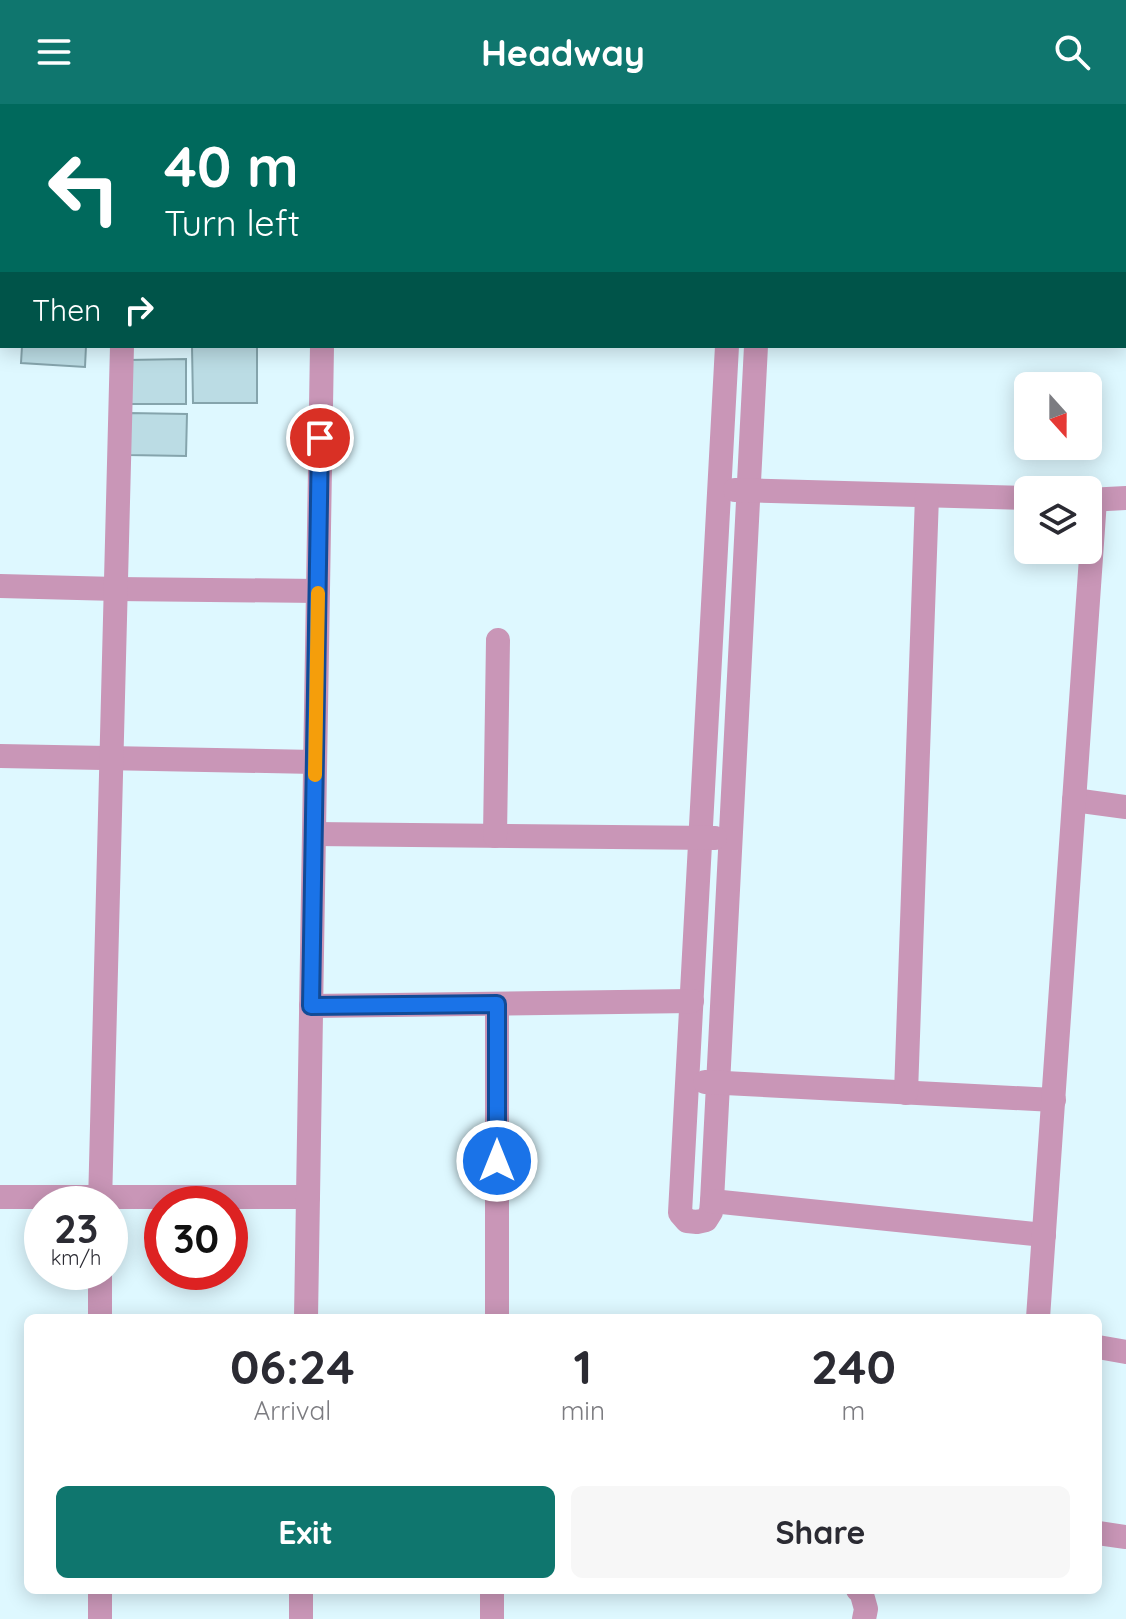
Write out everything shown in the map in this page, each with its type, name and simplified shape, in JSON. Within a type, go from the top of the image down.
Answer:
[{"type":"street","points":[[100,1186],[122,348]]},
{"type":"street","points":[[306,1314],[322,348]]},
{"type":"street","points":[[727,348],[680,1213],[687,1221],[697,1222],[706,1220],[712,1201],[756,348]]},
{"type":"street","points":[[719,489],[1014,498]]},
{"type":"street","points":[[906,1093],[927,496]]},
{"type":"street","points":[[1102,499],[1126,498]]},
{"type":"street","points":[[1038,1314],[1088,564]]},
{"type":"street","points":[[0,586],[318,591]]},
{"type":"street","points":[[495,836],[498,640]]},
{"type":"street","points":[[0,756],[315,762]]},
{"type":"street","points":[[1074,800],[1126,807]]},
{"type":"street","points":[[314,834],[731,839]]},
{"type":"street","points":[[311,1006],[692,1001]]},
{"type":"street","points":[[497,1004],[497,1314]]},
{"type":"street","points":[[688,1082],[1054,1100]]},
{"type":"street","points":[[0,1197],[24,1198]]},
{"type":"street","points":[[128,1200],[308,1197]]},
{"type":"street","points":[[712,1201],[1044,1235]]},
{"type":"street","points":[[100,1290],[100,1314]]},
{"type":"street","points":[[1102,1348],[1126,1352]]},
{"type":"street","points":[[1102,1534],[1126,1537]]},
{"type":"street","points":[[100,1594],[100,1619]]},
{"type":"street","points":[[301,1594],[301,1619]]},
{"type":"street","points":[[492,1594],[492,1619]]},
{"type":"street","points":[[862,1594],[866,1609],[864,1619]]},
{"type":"building","points":[[22,348],[86,348],[85,367],[21,363]]},
{"type":"building","points":[[192,348],[257,348],[257,403],[193,403]]},
{"type":"building","points":[[186,359],[186,404],[128,404],[127,360]]},
{"type":"building","points":[[129,413],[187,414],[186,456],[128,455]]},
{"type":"slow traffic","points":[[315,775],[318,593]]},
{"type":"route","points":[[320,438],[311,1006],[497,1004],[497,1161]]}]
